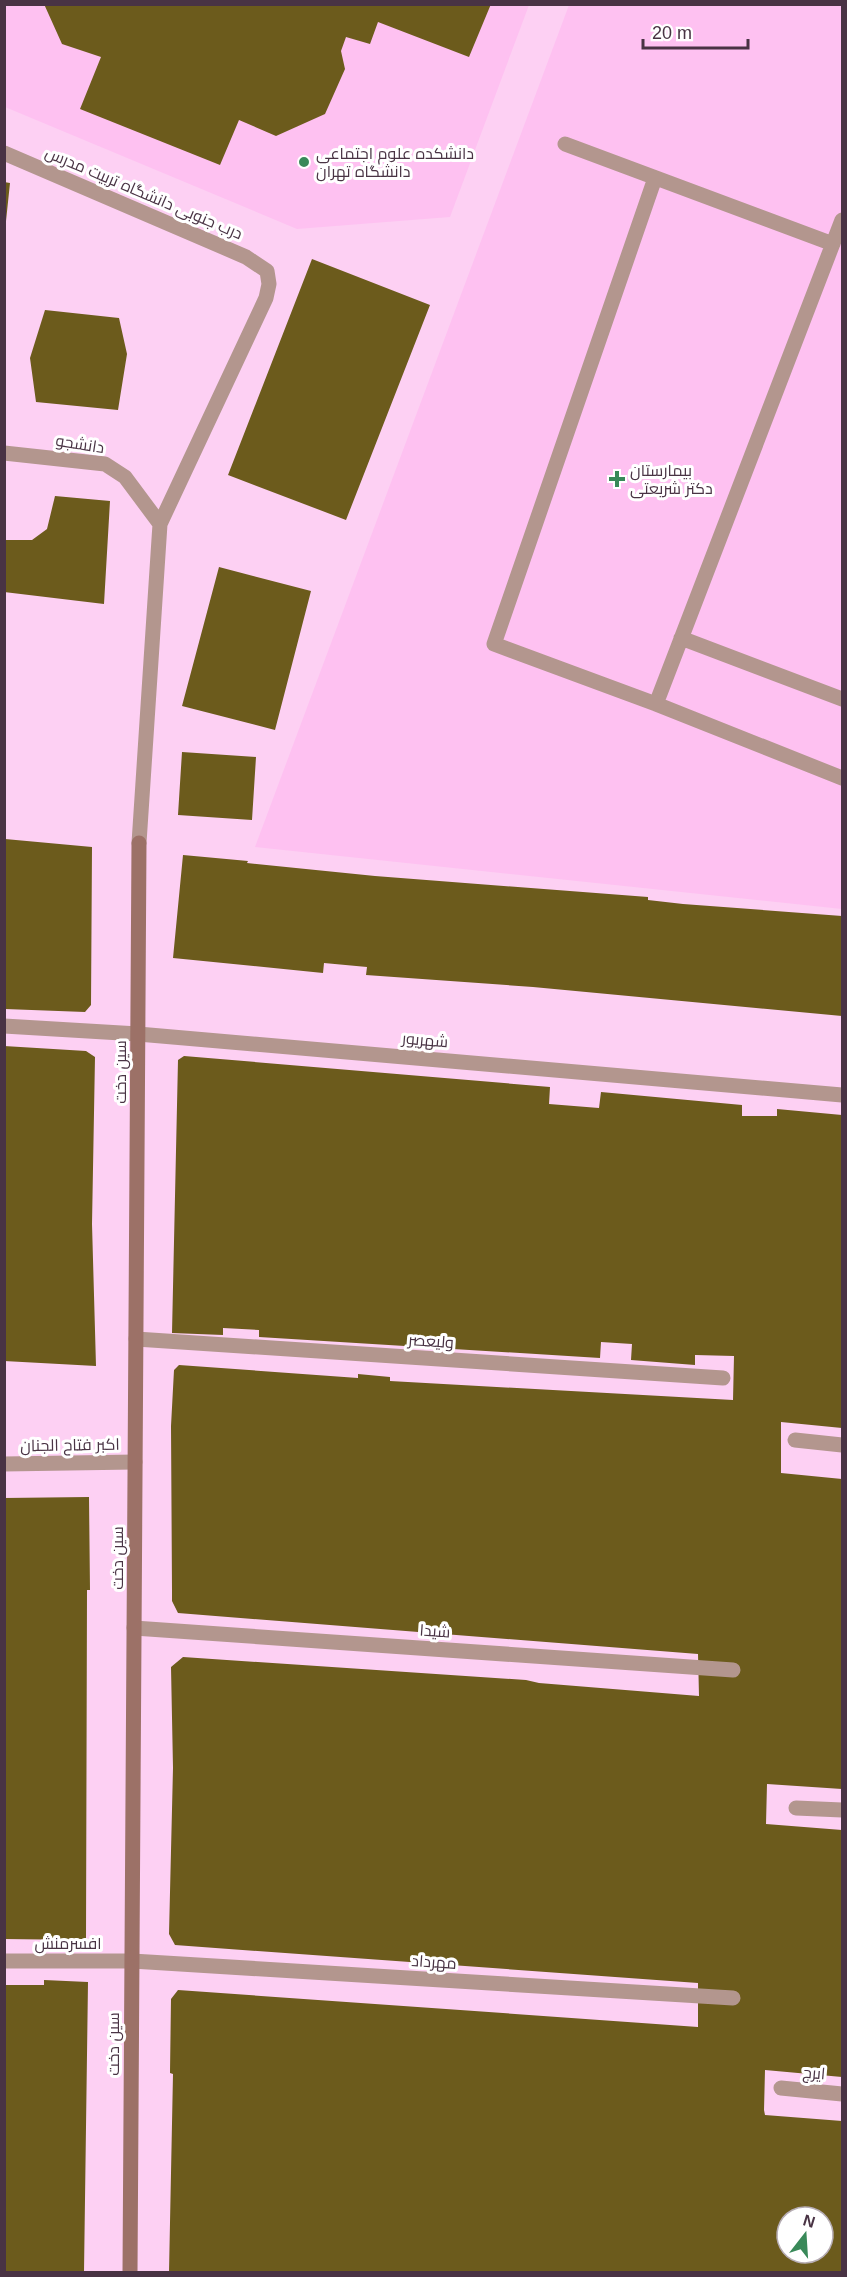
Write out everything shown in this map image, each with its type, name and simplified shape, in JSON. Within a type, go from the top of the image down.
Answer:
[{"type":"street","points":[[565,144],[833,244]]},
{"type":"street","name":"درب جنوبی دانشگاه تربیت مدرس","points":[[4,153],[246,257],[267,271],[269,284],[266,298],[160,524]]},
{"type":"street","points":[[655,178],[494,644],[656,704],[843,778]]},
{"type":"street","points":[[656,704],[842,221]]},
{"type":"street","name":"دانشجو","points":[[4,453],[105,464],[125,477],[160,524]]},
{"type":"street","name":"سین دخت","points":[[130,2272],[139,843],[160,524]]},
{"type":"street","points":[[681,638],[843,699]]},
{"type":"street","name":"شهریور","points":[[4,1026],[138,1034],[843,1095]]},
{"type":"street","name":"ولیعصر","points":[[136,1339],[723,1378]]},
{"type":"street","points":[[795,1440],[843,1445]]},
{"type":"street","name":"اکبر فتاح الجنان","points":[[4,1464],[135,1462]]},
{"type":"street","name":"شیدا","points":[[134,1628],[733,1670]]},
{"type":"street","points":[[796,1808],[843,1810]]},
{"type":"street","name":"افسرمنش","points":[[4,1961],[132,1961]]},
{"type":"street","name":"مهرداد","points":[[132,1961],[733,1998]]},
{"type":"street","name":"ایرج","points":[[781,2088],[843,2094]]},
{"type":"shaded area","name":"دانشکده علوم اجتماعی دانشگاه تهران","points":[[4,5],[529,5],[450,217],[297,229],[5,107]]},
{"type":"shaded area","name":"بیمارستان دکتر شریعتی","points":[[569,5],[842,5],[842,909],[255,847]]},
{"type":"building","points":[[44,4],[491,4],[469,57],[378,22],[370,44],[346,37],[341,51],[345,69],[325,114],[276,136],[239,120],[220,165],[80,109],[101,57],[62,44]]},
{"type":"building","points":[[4,182],[10,183],[6,221],[4,221]]},
{"type":"building","points":[[312,259],[430,305],[346,520],[228,475]]},
{"type":"building","points":[[45,310],[119,318],[127,354],[118,410],[36,402],[30,358]]},
{"type":"building","points":[[55,496],[110,501],[104,604],[4,592],[6,540],[32,540],[47,529]]},
{"type":"building","points":[[219,567],[311,591],[275,730],[182,706]]},
{"type":"building","points":[[182,752],[256,757],[252,820],[178,815]]},
{"type":"building","points":[[5,839],[92,847],[91,1005],[85,1012],[5,1009]]},
{"type":"building","points":[[183,855],[375,876],[648,897],[648,900],[683,904],[842,916],[842,1016],[533,987],[366,975],[367,967],[324,963],[323,973],[173,958]]},
{"type":"building","points":[[4,1046],[86,1051],[95,1057],[92,1224],[96,1366],[4,1361]]},
{"type":"building","points":[[184,1056],[550,1087],[549,1104],[599,1108],[601,1092],[742,1105],[742,1116],[777,1116],[777,1109],[842,1115],[842,1428],[781,1422],[781,1473],[842,1479],[842,1789],[767,1784],[766,1824],[842,1830],[842,2077],[765,2070],[764,2110],[765,2115],[842,2121],[842,2272],[169,2272],[173,2074],[170,2073],[171,1999],[178,1990],[698,2027],[698,1983],[175,1945],[169,1934],[173,1768],[171,1667],[183,1657],[526,1680],[699,1696],[698,1654],[178,1613],[172,1601],[171,1426],[174,1370],[179,1365],[358,1378],[358,1374],[390,1377],[390,1381],[733,1400],[734,1356],[695,1355],[695,1365],[631,1360],[632,1344],[601,1342],[600,1358],[259,1337],[259,1330],[223,1328],[223,1335],[172,1333],[178,1060]]},
{"type":"building","points":[[89,1497],[86,1940],[4,1939],[4,1498]]},
{"type":"building","points":[[44,1980],[88,1982],[84,2272],[4,2272],[4,1985],[44,1985]]},
{"type":"place","name":"دانشکده علوم اجتماعی دانشگاه تهران","points":[[304,162]]},
{"type":"place","name":"بیمارستان دکتر شریعتی","points":[[617,479]]}]
